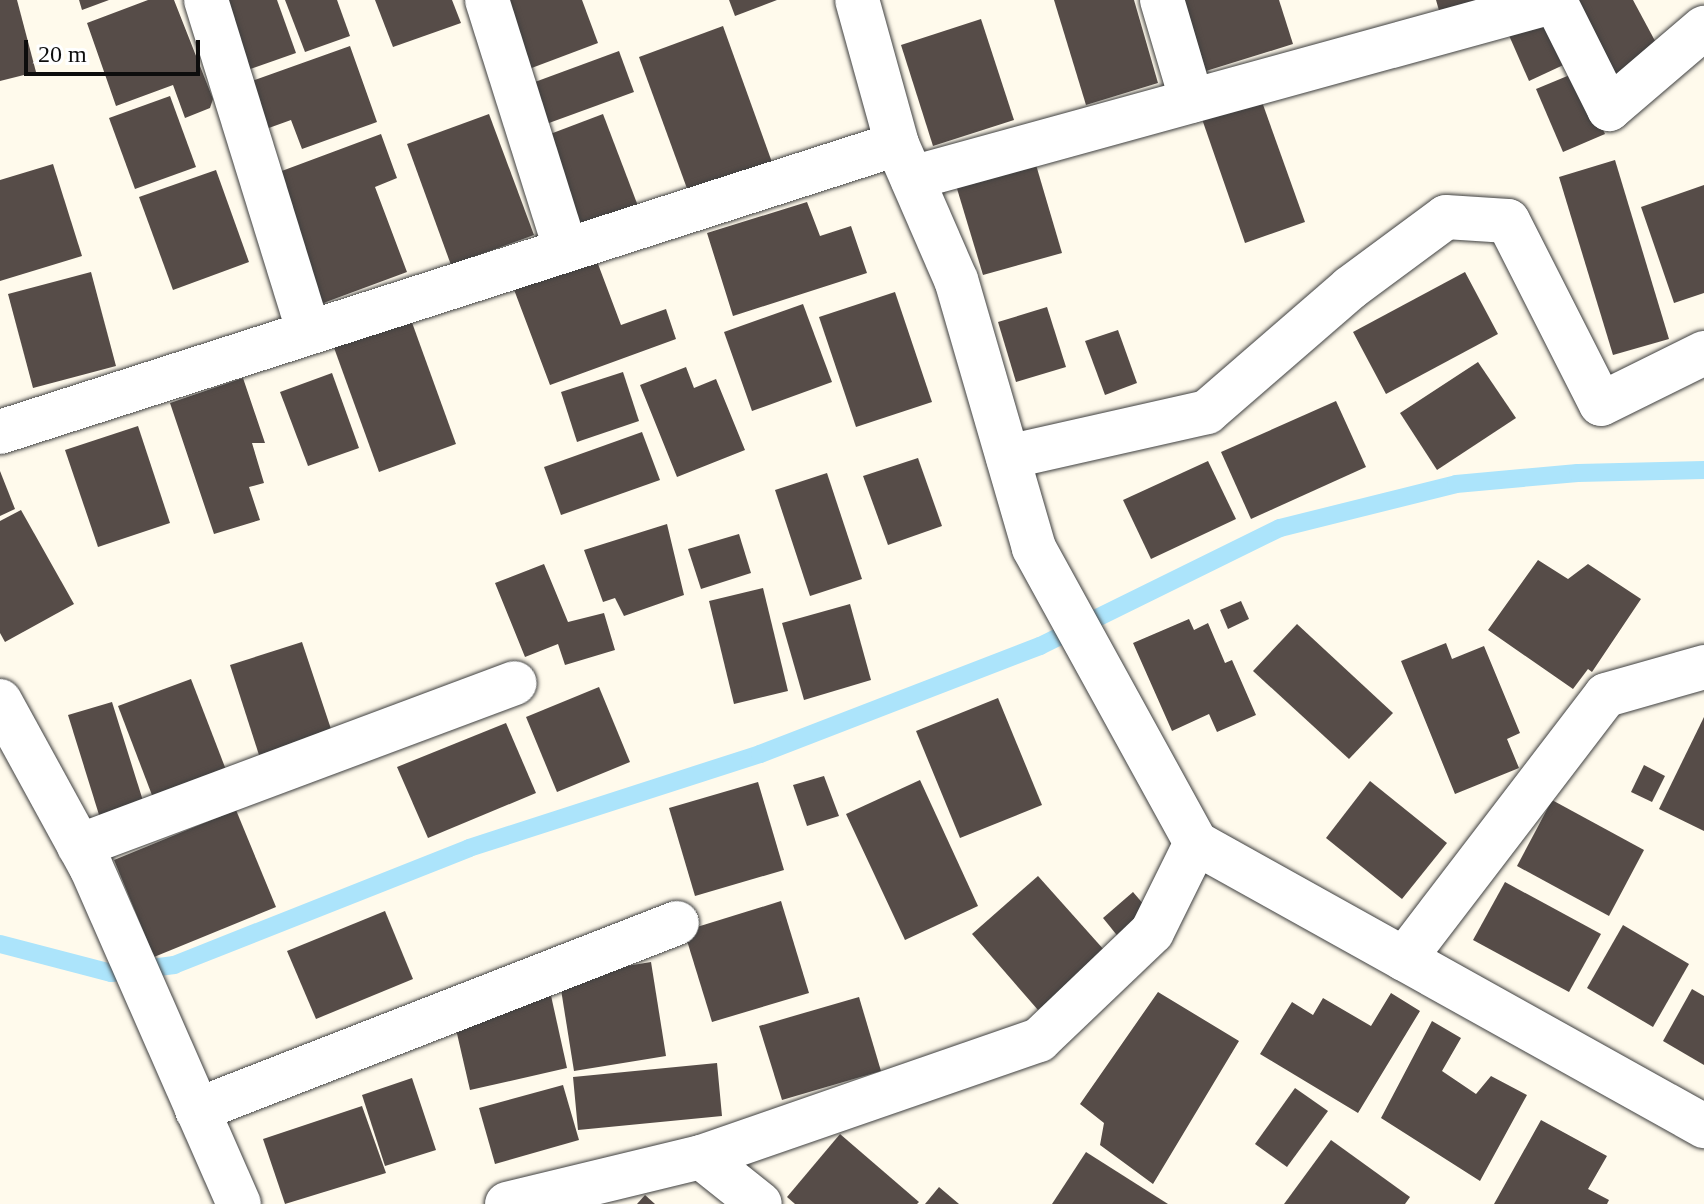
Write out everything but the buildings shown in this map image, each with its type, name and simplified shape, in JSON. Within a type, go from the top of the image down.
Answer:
[{"type":"street","points":[[206,0],[309,332]]},
{"type":"street","points":[[487,0],[566,250]]},
{"type":"street","points":[[857,0],[905,161],[956,280],[1034,548],[1196,843],[1704,1126]]},
{"type":"street","points":[[1162,0],[1192,101]]},
{"type":"street","points":[[0,432],[566,250],[905,161],[1192,101],[1555,1],[1609,109],[1704,28]]},
{"type":"street","points":[[1008,457],[1207,412],[1350,288],[1446,217],[1508,221],[1601,404],[1704,353]]},
{"type":"street","points":[[1404,959],[1606,695],[1704,667]]},
{"type":"street","points":[[79,846],[514,683]]},
{"type":"street","points":[[0,701],[16,759],[79,846],[239,1204]]},
{"type":"street","points":[[507,1204],[701,1157],[1039,1040],[1152,932],[1196,843]]},
{"type":"street","points":[[197,1110],[677,923]]},
{"type":"street","points":[[701,1157],[760,1204]]},
{"type":"waterway","points":[[0,944],[111,973],[174,965],[469,848],[760,754],[1040,646],[1280,528],[1456,484],[1578,473],[1704,470]]}]
